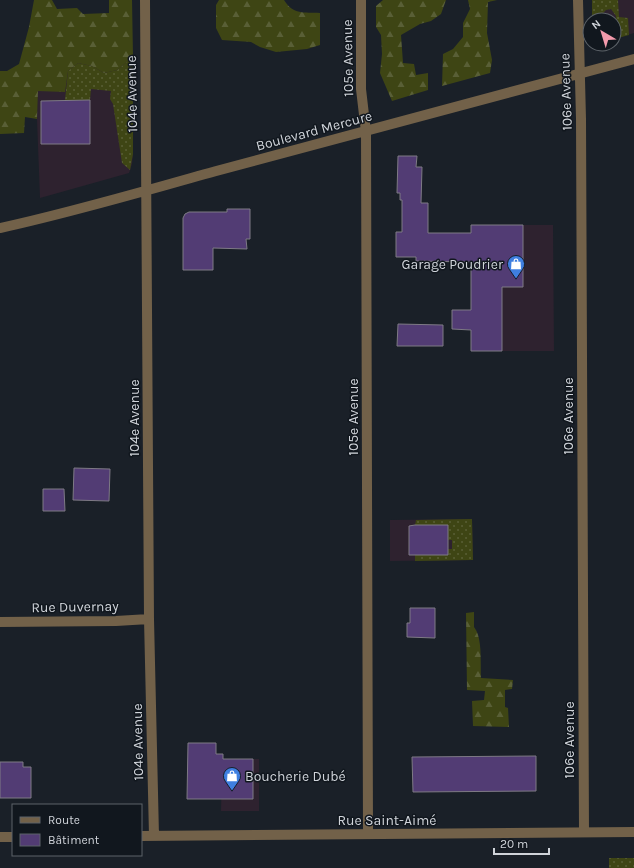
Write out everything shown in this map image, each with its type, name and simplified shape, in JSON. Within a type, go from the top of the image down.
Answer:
[{"type":"street","name":"104e Avenue","points":[[145,0],[150,619],[154,836]]},
{"type":"street","name":"105e Avenue","points":[[361,0],[362,89],[366,132],[368,834]]},
{"type":"street","name":"106e Avenue","points":[[578,0],[580,74],[584,832]]},
{"type":"street","name":"Boulevard Mercure","points":[[0,228],[63,214],[146,192],[191,178],[634,59]]},
{"type":"street","name":"Rue Duvernay","points":[[0,622],[116,621],[150,619]]},
{"type":"street","name":"Rue Saint-Aimé","points":[[142,836],[634,832]]},
{"type":"street","points":[[0,837],[12,837]]},
{"type":"shaded area","points":[[592,0],[634,0],[634,33],[622,37],[622,12],[592,12]]},
{"type":"shaded area","points":[[38,53],[133,57],[133,154],[129,173],[40,198],[37,119]]},
{"type":"shaded area","points":[[471,225],[553,225],[554,351],[471,351]]},
{"type":"shaded area","points":[[472,519],[473,560],[390,561],[390,520]]},
{"type":"shaded area","points":[[238,759],[259,759],[259,811],[221,811],[222,769],[238,769]]},
{"type":"green space","points":[[34,0],[52,0],[57,9],[77,8],[83,14],[109,13],[109,0],[132,0],[133,57],[117,70],[104,73],[92,66],[78,63],[68,71],[65,92],[38,91],[37,119],[25,117],[24,133],[0,134],[0,71],[7,71],[19,64],[29,27]]},
{"type":"green space","points":[[219,0],[284,0],[287,5],[299,12],[320,13],[320,45],[307,49],[276,52],[260,47],[251,42],[222,40],[216,28],[216,5]]},
{"type":"green space","points":[[383,0],[446,0],[441,14],[431,21],[420,24],[401,35],[403,63],[414,64],[416,75],[428,73],[428,90],[392,101],[380,73],[382,54],[381,35],[376,27],[376,6]]},
{"type":"green space","points":[[468,0],[497,0],[488,2],[487,33],[492,60],[490,73],[442,86],[443,54],[453,49],[463,37],[463,23],[470,9]]},
{"type":"green space","points":[[592,0],[618,0],[619,12],[613,12],[611,9],[604,12],[592,12]]},
{"type":"green space","points":[[622,17],[628,18],[629,35],[622,37]]},
{"type":"green space","points":[[133,57],[133,154],[130,170],[122,163],[113,104],[110,99],[111,91],[91,89],[90,100],[65,100],[68,71],[78,63],[92,66],[104,73],[117,70]]},
{"type":"green space","points":[[472,519],[473,560],[415,561],[415,555],[447,555],[448,549],[452,549],[452,540],[447,540],[415,525],[416,520]]},
{"type":"green space","points":[[474,612],[474,627],[480,644],[481,678],[513,680],[512,689],[505,690],[505,707],[508,708],[509,727],[473,726],[472,701],[484,700],[485,691],[467,690],[466,613]]},
{"type":"green space","points":[[609,858],[634,858],[634,868],[609,868]]},
{"type":"building","points":[[90,100],[90,144],[41,144],[41,101]]},
{"type":"building","points":[[398,156],[417,156],[416,167],[422,167],[421,203],[428,203],[428,233],[471,233],[471,225],[523,225],[523,287],[502,287],[502,351],[471,351],[471,330],[452,329],[452,310],[471,310],[471,262],[416,261],[416,257],[396,257],[396,232],[402,232],[402,200],[400,200],[400,193],[397,193]]},
{"type":"building","points":[[227,209],[250,209],[250,239],[246,239],[247,249],[213,248],[213,270],[183,270],[183,218],[185,214],[189,212],[227,212]]},
{"type":"building","points":[[398,324],[443,325],[443,346],[397,346]]},
{"type":"building","points":[[74,468],[110,469],[109,501],[73,500]]},
{"type":"building","points":[[43,489],[64,489],[65,511],[43,511]]},
{"type":"building","points":[[448,525],[448,555],[409,555],[409,526]]},
{"type":"building","points":[[410,608],[435,608],[435,638],[407,637],[407,623],[410,623]]},
{"type":"building","points":[[188,743],[216,743],[216,754],[223,754],[223,759],[253,759],[253,799],[187,799]]},
{"type":"building","points":[[536,756],[536,791],[413,792],[412,757]]},
{"type":"building","points":[[0,762],[23,762],[23,767],[31,767],[31,798],[0,798]]},
{"type":"place","name":"Garage Poudrier","points":[[516,279]]},
{"type":"place","name":"Boucherie Dubé","points":[[232,791]]}]
